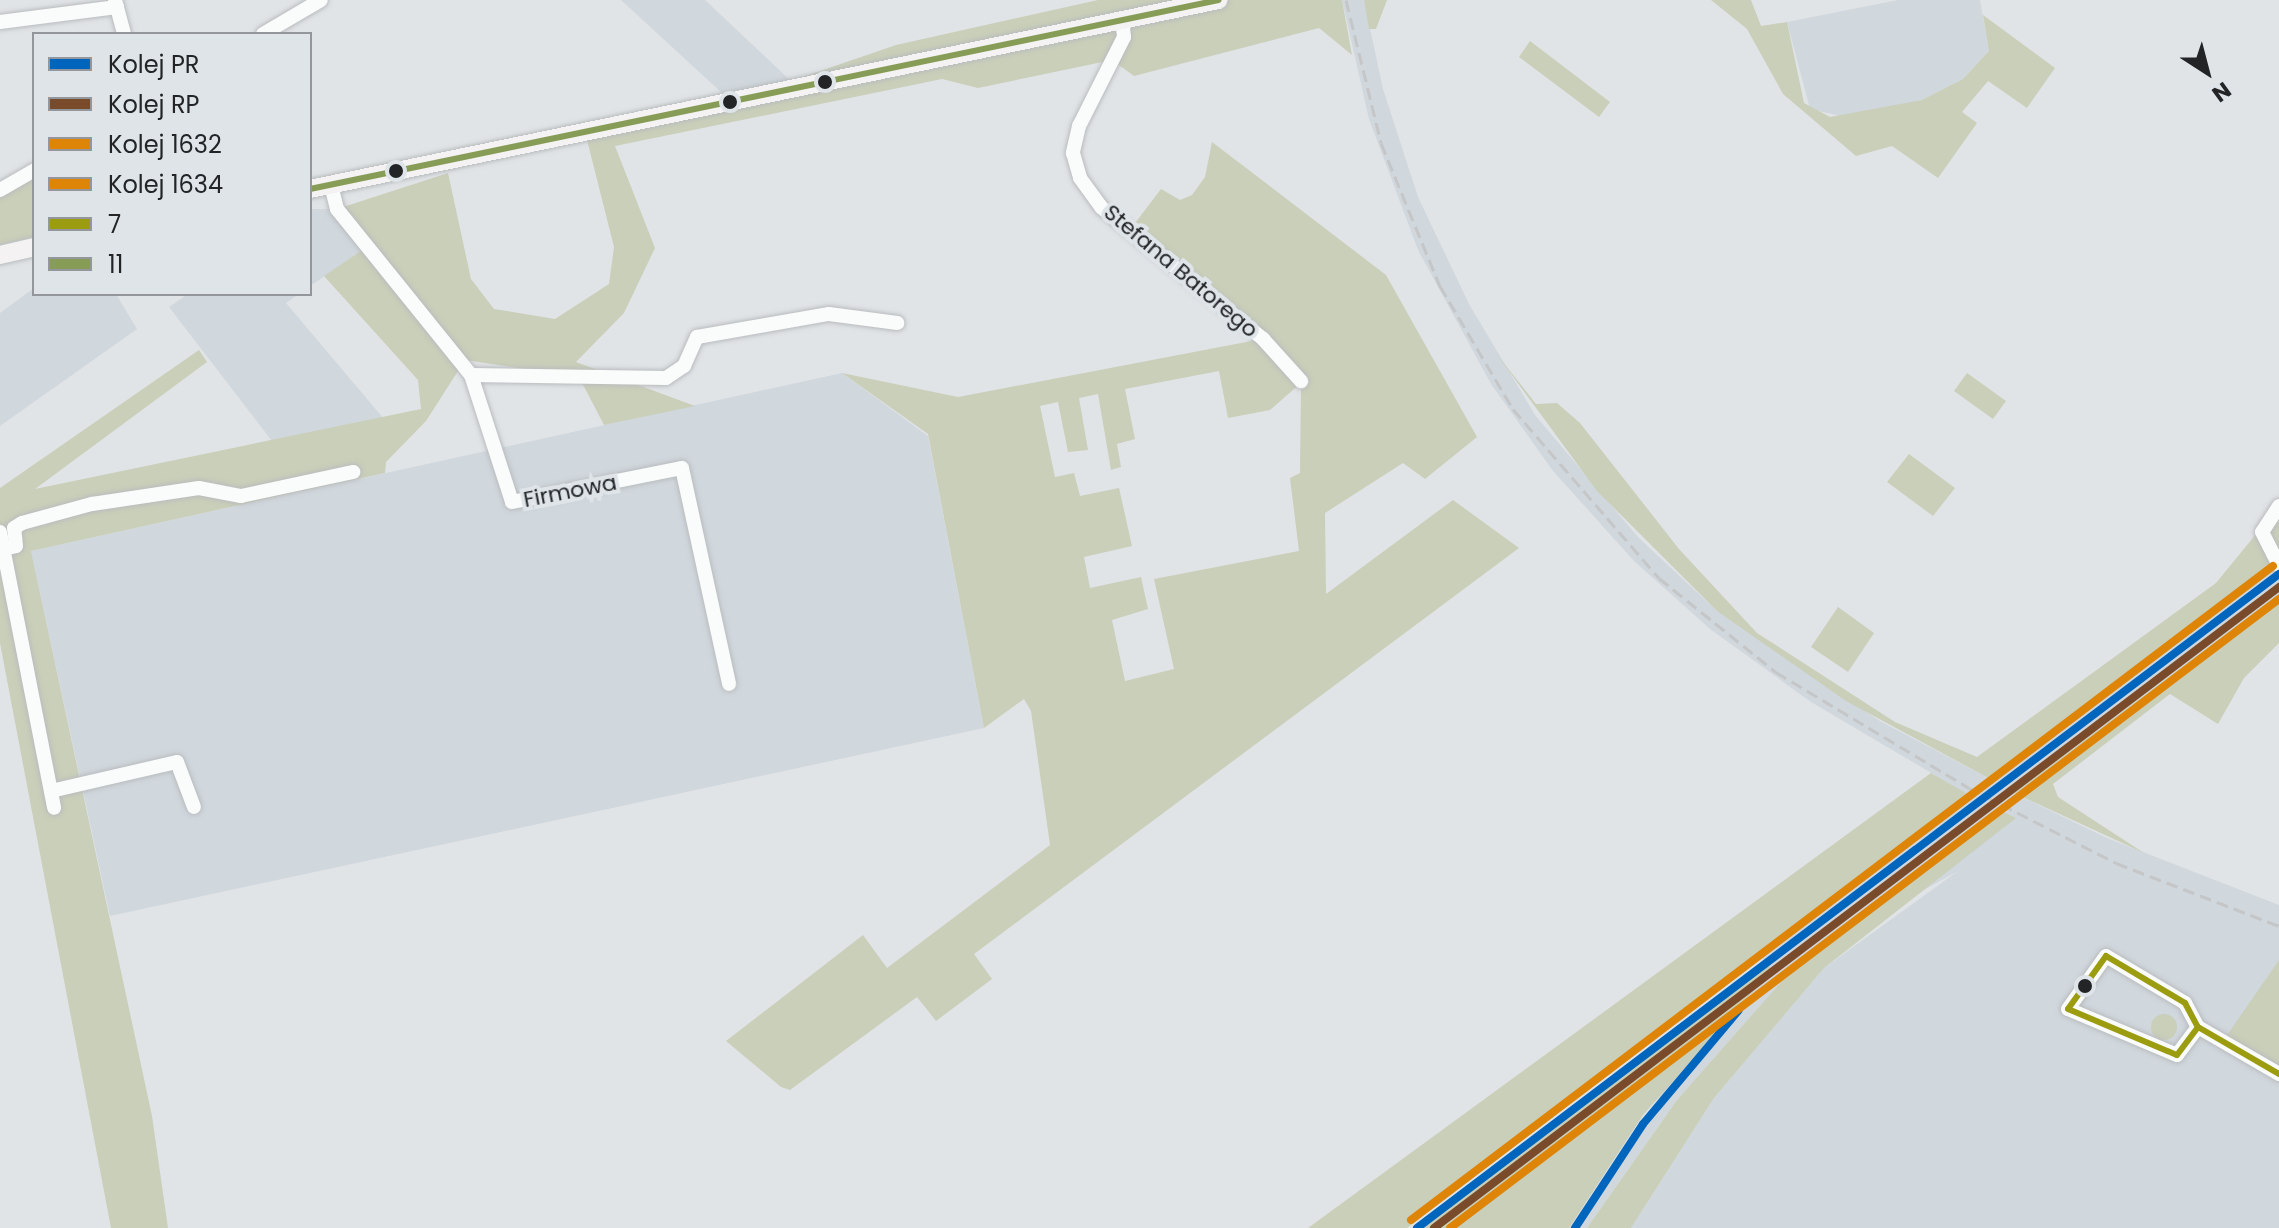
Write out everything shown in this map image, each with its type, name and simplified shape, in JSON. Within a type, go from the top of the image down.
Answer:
[{"type":"main road","points":[[312,189],[1219,0]]},
{"type":"main road","points":[[0,255],[32,247]]},
{"type":"street","points":[[266,32],[321,0]]},
{"type":"street","points":[[0,22],[116,4],[123,32]]},
{"type":"street","name":"Stefana Batorego","points":[[1122,20],[1124,37],[1079,126],[1073,153],[1080,178],[1102,208],[1263,339],[1301,381]]},
{"type":"street","points":[[0,190],[32,171]]},
{"type":"street","name":"Firmowa","points":[[331,185],[337,209],[471,375],[489,411],[512,502],[682,468],[729,684]]},
{"type":"street","points":[[471,375],[666,378],[684,366],[697,337],[829,314],[897,323]]},
{"type":"street","points":[[3,549],[16,546],[14,528],[22,523],[92,504],[199,488],[241,496],[353,472]]},
{"type":"street","points":[[2279,506],[2262,528],[2268,551],[2279,565]]},
{"type":"street","points":[[0,532],[54,808]]},
{"type":"street","points":[[51,791],[177,762],[194,807]]},
{"type":"street","points":[[2198,1027],[2177,1055],[2068,1009],[2106,956],[2185,1003],[2198,1027],[2279,1074]]},
{"type":"shaded area","points":[[621,0],[705,0],[791,81],[722,93]]},
{"type":"shaded area","points":[[1342,0],[1364,0],[1383,89],[1418,197],[1469,304],[1535,415],[1638,537],[1717,611],[1880,721],[1994,781],[2279,567],[2279,594],[2014,793],[2107,838],[2279,905],[2279,960],[2224,1041],[2279,1074],[2279,1228],[1631,1228],[1714,1098],[1824,968],[1958,871],[1817,949],[1781,982],[1677,1100],[1587,1228],[1569,1228],[1676,1073],[1772,971],[1761,956],[1972,797],[1811,702],[1710,629],[1634,561],[1553,471],[1491,384],[1418,250],[1369,119]]},
{"type":"shaded area","points":[[1898,0],[1980,0],[1989,51],[1963,79],[1922,100],[1845,117],[1810,109],[1787,22]]},
{"type":"shaded area","points":[[312,209],[337,209],[368,247],[312,285]]},
{"type":"shaded area","points":[[32,289],[32,296],[117,296],[137,329],[0,426],[0,313]]},
{"type":"shaded area","points":[[185,296],[296,296],[286,303],[384,419],[272,441],[169,307]]},
{"type":"shaded area","points":[[842,373],[928,436],[984,728],[110,916],[31,551]]},
{"type":"green space","points":[[1098,0],[1342,0],[1352,55],[1319,28],[1134,76],[1112,60],[978,88],[942,79],[615,146],[655,248],[624,313],[576,362],[695,406],[604,425],[579,377],[465,360],[426,421],[386,462],[385,473],[31,551],[152,1116],[168,1228],[111,1228],[0,643],[0,488],[199,350],[207,362],[35,489],[421,409],[418,380],[324,276],[367,247],[337,209],[448,173],[471,279],[494,309],[555,319],[609,284],[614,247],[585,132],[791,81],[896,45]]},
{"type":"green space","points":[[1364,0],[1387,0],[1376,29],[1369,29]]},
{"type":"green space","points":[[1711,0],[1751,0],[1761,26],[1787,22],[1804,103],[1830,117],[1922,100],[1963,79],[1989,51],[1983,15],[2055,68],[2027,108],[1988,81],[1962,112],[1977,123],[1938,178],[1892,146],[1856,156],[1783,94],[1747,29]]},
{"type":"green space","points":[[1530,41],[1610,102],[1599,117],[1519,57]]},
{"type":"green space","points":[[1212,142],[1386,275],[1477,437],[1425,479],[1403,463],[1325,513],[1326,594],[1453,500],[1519,548],[974,954],[992,979],[936,1021],[917,997],[790,1090],[781,1087],[726,1041],[863,935],[887,968],[1050,845],[1031,711],[1024,699],[984,728],[928,434],[842,373],[958,397],[1262,339],[1129,231],[1161,189],[1180,200],[1192,195],[1205,177]],"holes":[[[1219,371],[1228,418],[1270,410],[1301,383],[1300,473],[1290,478],[1299,551],[1154,579],[1174,669],[1125,681],[1112,620],[1148,609],[1141,577],[1090,588],[1084,557],[1132,546],[1119,488],[1080,496],[1074,473],[1055,477],[1040,406],[1058,402],[1068,452],[1088,450],[1079,398],[1098,394],[1111,470],[1121,467],[1117,444],[1135,439],[1125,389]]]},
{"type":"green space","points":[[32,171],[32,237],[0,245],[0,190]]},
{"type":"green space","points":[[1495,352],[1536,404],[1557,403],[1580,423],[1679,549],[1757,633],[1895,722],[1977,757],[2216,583],[2279,506],[2279,567],[1994,781],[1846,701],[1717,611],[1597,491]]},
{"type":"green space","points":[[1967,373],[2006,401],[1993,419],[1954,391]]},
{"type":"green space","points":[[1909,454],[1955,488],[1933,516],[1887,482]]},
{"type":"green space","points":[[2279,594],[2279,643],[2244,678],[2218,724],[2170,694],[2053,784],[2058,797],[2144,853],[2014,793]]},
{"type":"green space","points":[[1838,607],[1874,633],[1848,672],[1811,647]]},
{"type":"green space","points":[[1931,773],[1973,797],[1407,1228],[1308,1228]]},
{"type":"green space","points":[[1997,809],[2016,818],[1824,968],[1714,1098],[1631,1228],[1587,1228],[1677,1100],[1781,982]]},
{"type":"green space","points":[[2279,960],[2279,1074],[2223,1041]]},
{"type":"green space","points":[[1768,965],[1772,970],[1643,1115],[1569,1228],[1422,1228]]},
{"type":"green space","points":[[2164,1014],[2173,1018],[2177,1027],[2173,1036],[2164,1040],[2155,1036],[2151,1027],[2155,1018]]},
{"type":"railway","points":[[1346,0],[1381,143],[1440,286],[1513,409],[1659,578],[1776,672],[1969,788],[2116,863],[2279,926]]},
{"type":"rail line","name":"1632","points":[[1411,1220],[2273,566]]},
{"type":"rail line","name":"PR","points":[[1417,1228],[2279,574]]},
{"type":"rail line","name":"RP","points":[[1434,1228],[2279,587]]},
{"type":"rail line","name":"1634","points":[[1450,1228],[2279,599]]},
{"type":"rail line","name":"PR","points":[[1575,1228],[1643,1124],[1738,1011]]},
{"type":"transit line","name":"11","points":[[312,189],[1219,0]]},
{"type":"transit line","name":"7","points":[[2106,956],[2068,1009],[2177,1055],[2198,1027]]},
{"type":"transit line","name":"7","points":[[2106,956],[2185,1003],[2198,1027],[2279,1074]]}]
